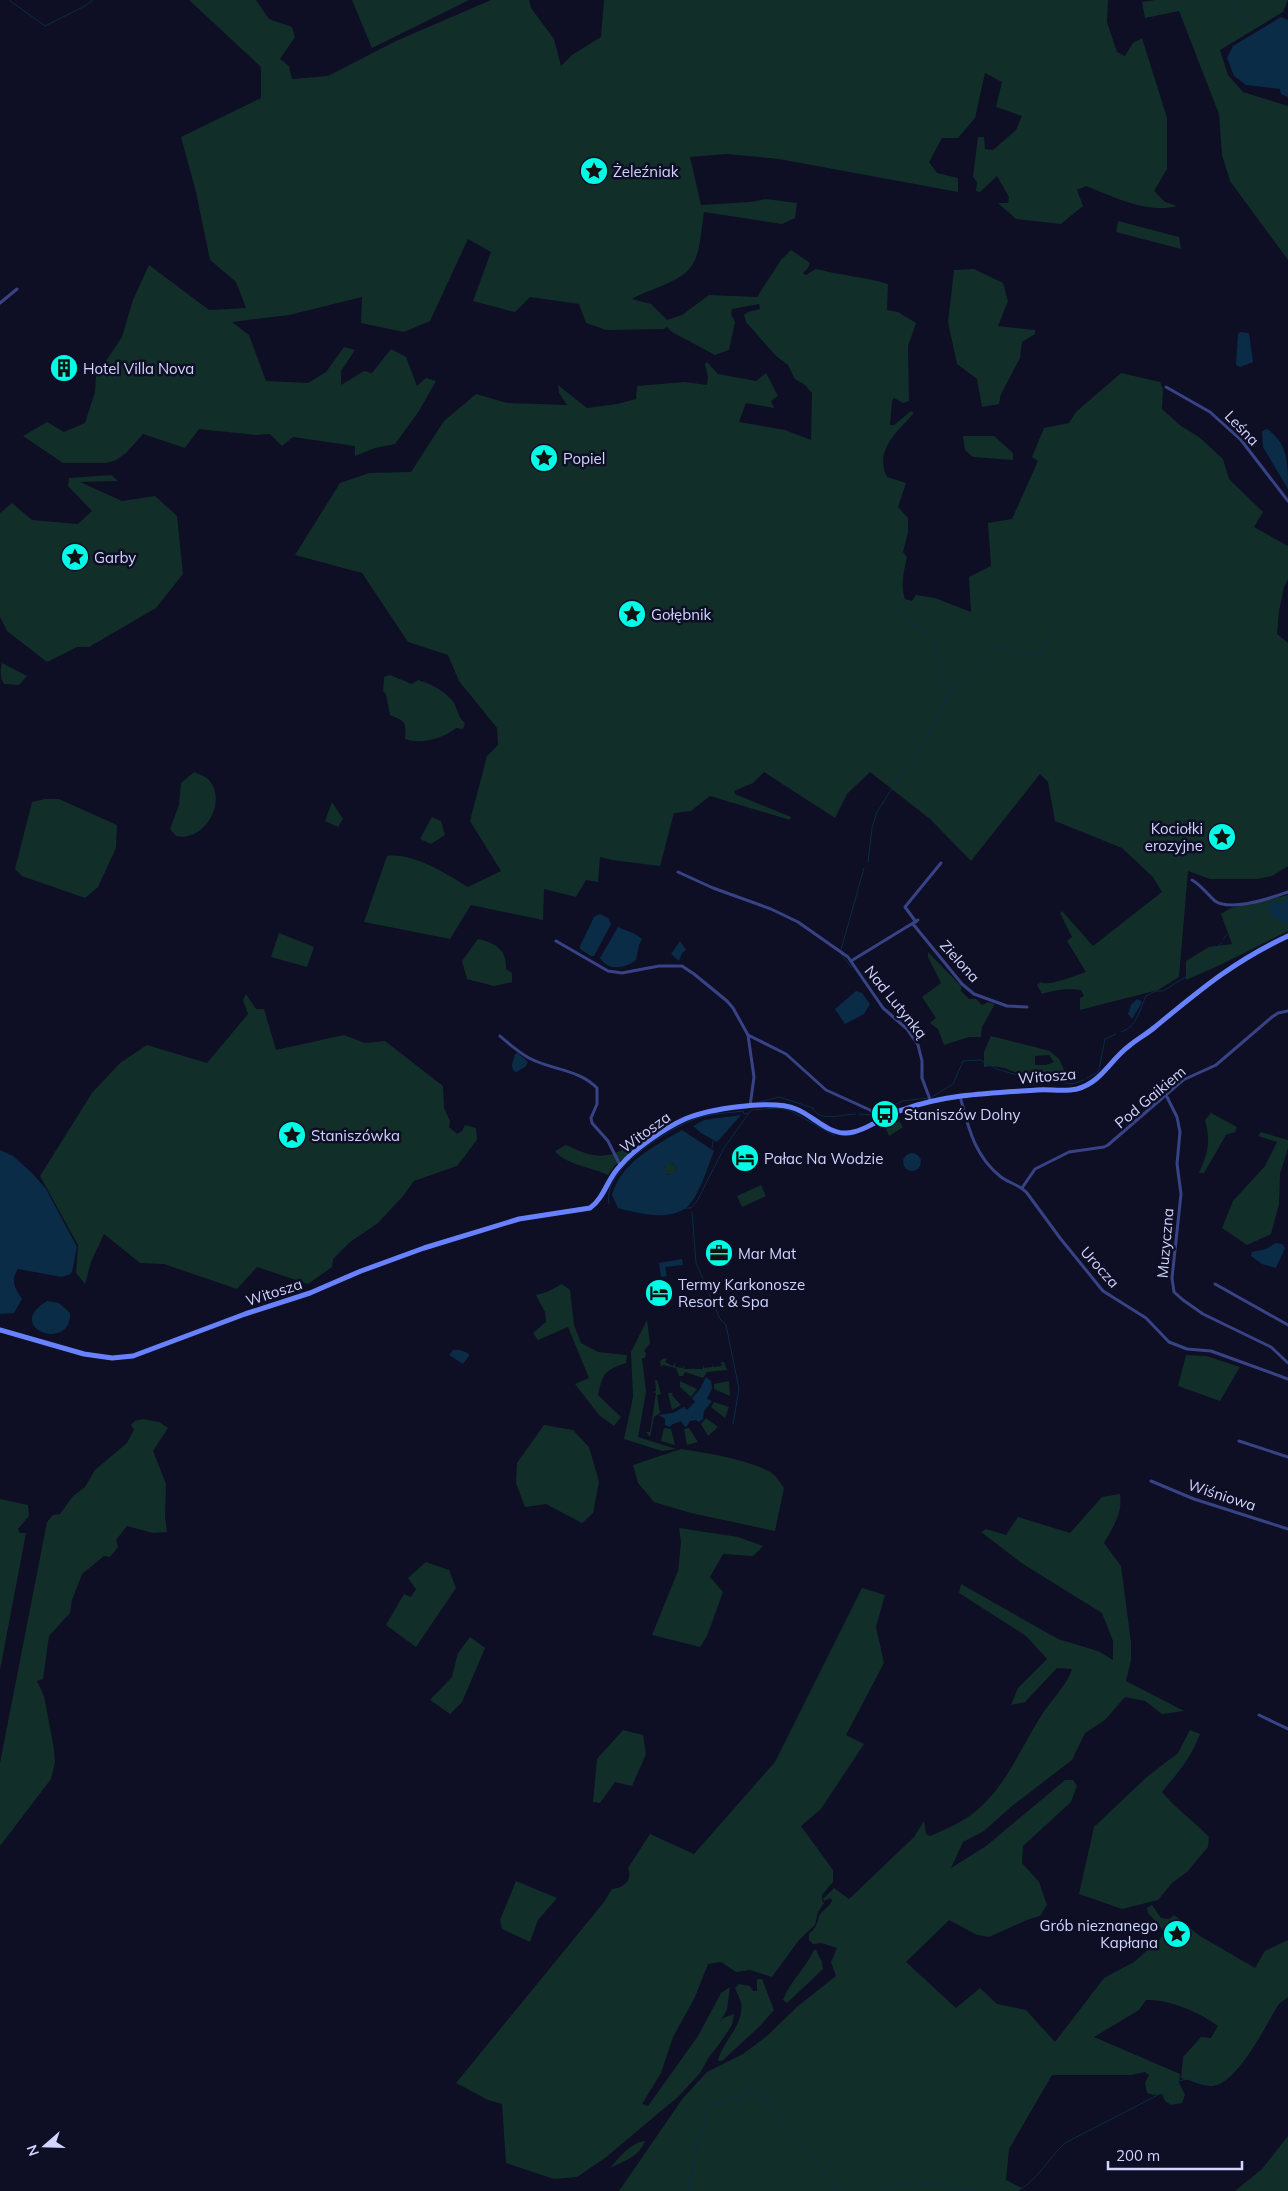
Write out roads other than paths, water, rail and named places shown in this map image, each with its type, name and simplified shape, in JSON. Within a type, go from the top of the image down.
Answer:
[{"type":"street","points":[[0,303],[17,289]]},
{"type":"street","name":"Leśna","points":[[1166,387],[1210,412],[1241,440],[1288,501]]},
{"type":"street","name":"Zielona","points":[[941,863],[907,905],[906,911],[962,984],[974,994],[1006,1006],[1027,1008]]},
{"type":"street","name":"Nad Lutynką","points":[[678,872],[713,888],[771,909],[798,922],[824,942],[844,954],[884,1008],[907,1029],[918,1045],[922,1061],[922,1078],[931,1102]]},
{"type":"street","points":[[1192,880],[1199,884],[1215,900],[1227,904],[1237,905],[1288,892]]},
{"type":"street","points":[[851,961],[915,922]]},
{"type":"street","name":"Witosza","points":[[0,1330],[84,1354],[112,1358],[132,1356],[245,1314],[310,1293],[376,1265],[424,1248],[519,1219],[590,1208],[602,1196],[620,1165],[642,1146],[684,1119],[703,1112],[785,1105],[798,1109],[833,1130],[846,1133],[900,1110],[960,1096],[984,1092],[1064,1091],[1077,1089],[1103,1074],[1120,1052],[1230,967],[1288,936]]},
{"type":"street","points":[[556,940],[608,971],[622,973],[658,966],[682,966],[730,1004],[748,1035],[754,1077],[750,1107]]},
{"type":"street","name":"Pod Gaikiem","points":[[1022,1188],[1032,1171],[1072,1150],[1108,1145],[1189,1076],[1211,1068],[1226,1058],[1275,1015],[1288,1011]]},
{"type":"street","points":[[748,1035],[792,1057],[826,1090],[870,1110],[879,1119]]},
{"type":"street","points":[[500,1036],[530,1059],[576,1074],[592,1082],[597,1088],[597,1104],[592,1124],[608,1141],[620,1165]]},
{"type":"street","name":"Muzyczna","points":[[1166,1095],[1177,1117],[1180,1132],[1177,1164],[1181,1194],[1172,1278],[1174,1292],[1203,1314],[1271,1347],[1288,1363]]},
{"type":"street","name":"Urocza","points":[[960,1096],[972,1139],[982,1157],[1000,1176],[1022,1188],[1103,1291],[1146,1318],[1169,1342],[1187,1349],[1211,1351],[1288,1378]]},
{"type":"street","points":[[1215,1284],[1288,1325]]},
{"type":"street","points":[[1239,1441],[1288,1457]]},
{"type":"street","name":"Wiśniowa","points":[[1151,1481],[1194,1499],[1288,1528]]},
{"type":"street","points":[[1259,1715],[1288,1729]]},
{"type":"water","points":[[1281,17],[1288,20],[1288,97],[1281,94],[1280,89],[1246,85],[1234,76],[1227,58],[1233,46]]},
{"type":"water","points":[[1240,332],[1249,333],[1253,362],[1240,367],[1236,365],[1238,334]]},
{"type":"water","points":[[1267,429],[1283,448],[1288,471],[1288,489],[1263,447],[1262,431]]},
{"type":"water","points":[[1288,898],[1288,924],[1273,917],[1269,909],[1271,904],[1282,903]]},
{"type":"water","points":[[600,914],[608,918],[611,924],[594,956],[591,956],[580,949],[580,946],[594,917]]},
{"type":"water","points":[[618,927],[642,939],[636,960],[622,967],[612,967],[600,958]]},
{"type":"water","points":[[680,941],[686,950],[682,953],[679,961],[671,954]]},
{"type":"water","points":[[856,991],[862,993],[870,1004],[864,1014],[845,1024],[835,1009]]},
{"type":"water","points":[[1137,999],[1141,1001],[1141,1004],[1132,1019],[1128,1014],[1131,1005]]},
{"type":"water","points":[[518,1053],[528,1062],[525,1067],[516,1072],[513,1070],[512,1065],[515,1054]]},
{"type":"water","points":[[741,1115],[717,1142],[693,1126],[704,1120]]},
{"type":"water","points":[[682,1130],[714,1151],[703,1181],[687,1207],[679,1212],[662,1215],[644,1214],[618,1208],[612,1195],[616,1183],[623,1173],[640,1156]],"holes":[[[670,1163],[674,1164],[675,1172],[667,1175],[664,1167]]]},
{"type":"water","points":[[0,1150],[13,1156],[46,1189],[77,1247],[72,1272],[69,1275],[61,1277],[18,1269],[14,1281],[22,1299],[14,1313],[0,1314]]},
{"type":"water","points":[[912,1153],[918,1156],[921,1162],[918,1168],[912,1171],[906,1168],[903,1162],[906,1156]]},
{"type":"water","points":[[1276,1243],[1282,1244],[1285,1248],[1276,1268],[1262,1264],[1251,1256],[1252,1252],[1266,1249]]},
{"type":"water","points":[[682,1259],[683,1265],[665,1267],[667,1276],[661,1277],[659,1263]]},
{"type":"water","points":[[47,1301],[59,1303],[70,1313],[68,1325],[61,1332],[52,1334],[42,1332],[35,1327],[32,1320],[35,1311]]},
{"type":"water","points":[[453,1350],[468,1353],[469,1356],[463,1364],[449,1355]]},
{"type":"water","points":[[706,1377],[711,1381],[712,1388],[707,1399],[712,1401],[704,1411],[703,1419],[699,1422],[696,1420],[690,1421],[685,1427],[681,1421],[670,1427],[665,1425],[665,1419],[659,1415],[673,1413],[684,1407],[687,1410],[695,1402],[692,1398],[700,1389]]},
{"type":"waterway","points":[[9,0],[45,26],[93,0]]},
{"type":"waterway","points":[[1228,0],[1250,27]]},
{"type":"waterway","points":[[892,596],[894,600]]},
{"type":"waterway","points":[[868,862],[872,828],[877,812],[901,774],[912,763],[918,747],[927,740],[950,692],[939,675],[936,648],[932,638],[902,616],[895,603]]},
{"type":"waterway","points":[[950,692],[991,651],[1007,647],[1024,654],[1033,654],[1046,649],[1052,634],[1062,630]]},
{"type":"waterway","points":[[841,950],[864,868]]},
{"type":"waterway","points":[[1223,939],[1239,923],[1254,915],[1268,903],[1280,900]]},
{"type":"waterway","points":[[1121,1032],[1134,1022],[1146,996],[1156,991],[1163,991],[1197,970],[1199,965],[1211,962],[1215,951],[1221,943]]},
{"type":"waterway","points":[[841,954],[852,968]]},
{"type":"waterway","points":[[1087,1078],[1097,1073],[1099,1069],[1105,1039],[1116,1034]]},
{"type":"waterway","points":[[932,1097],[953,1084],[963,1061],[981,1060],[997,1069],[1020,1076],[1025,1080],[1052,1080],[1072,1084],[1084,1080]]},
{"type":"waterway","points":[[755,1103],[779,1097],[813,1108],[820,1115],[832,1117],[856,1114]]},
{"type":"waterway","points":[[879,1114],[902,1101],[928,1098]]},
{"type":"waterway","points":[[685,1208],[691,1208],[697,1201],[724,1148],[751,1110],[777,1108],[789,1110],[835,1136]]},
{"type":"waterway","points":[[609,1204],[610,1190],[616,1176],[628,1162],[659,1138],[676,1128],[704,1116],[743,1111],[744,1114],[748,1113]]},
{"type":"waterway","points":[[859,1114],[873,1115]]},
{"type":"waterway","points":[[712,1148],[713,1141]]},
{"type":"waterway","points":[[692,1212],[696,1263],[720,1319],[726,1325],[739,1389],[733,1424]]},
{"type":"waterway","points":[[1017,2191],[1031,2182],[1065,2143],[1156,2096],[1175,2082],[1187,2079],[1207,2082]]},
{"type":"waterway","points":[[1210,2083],[1214,2082]]},
{"type":"waterway","points":[[688,2191],[699,2137],[710,2103],[739,2101],[748,2091],[754,2091],[764,2098],[838,2191]]},
{"type":"waterway","points":[[886,2191],[907,2184],[918,2183],[938,2184],[970,2191]]},
{"type":"place","name":"Żeleźniak","points":[[594,171]]},
{"type":"place","name":"Hotel Villa Nova","points":[[64,368]]},
{"type":"place","name":"Popiel","points":[[544,458]]},
{"type":"place","name":"Garby","points":[[75,557]]},
{"type":"place","name":"Gołębnik","points":[[632,614]]},
{"type":"place","name":"Kociołki erozyjne","points":[[1222,837]]},
{"type":"place","name":"Staniszów Dolny","points":[[885,1114]]},
{"type":"place","name":"Staniszówka","points":[[292,1135]]},
{"type":"place","name":"Pałac Na Wodzie","points":[[745,1158]]},
{"type":"place","name":"Mar Mat","points":[[719,1253]]},
{"type":"place","name":"Termy Karkonosze Resort & Spa","points":[[659,1293]]},
{"type":"place","name":"Grób nieznanego Kapłana","points":[[1177,1934]]}]
